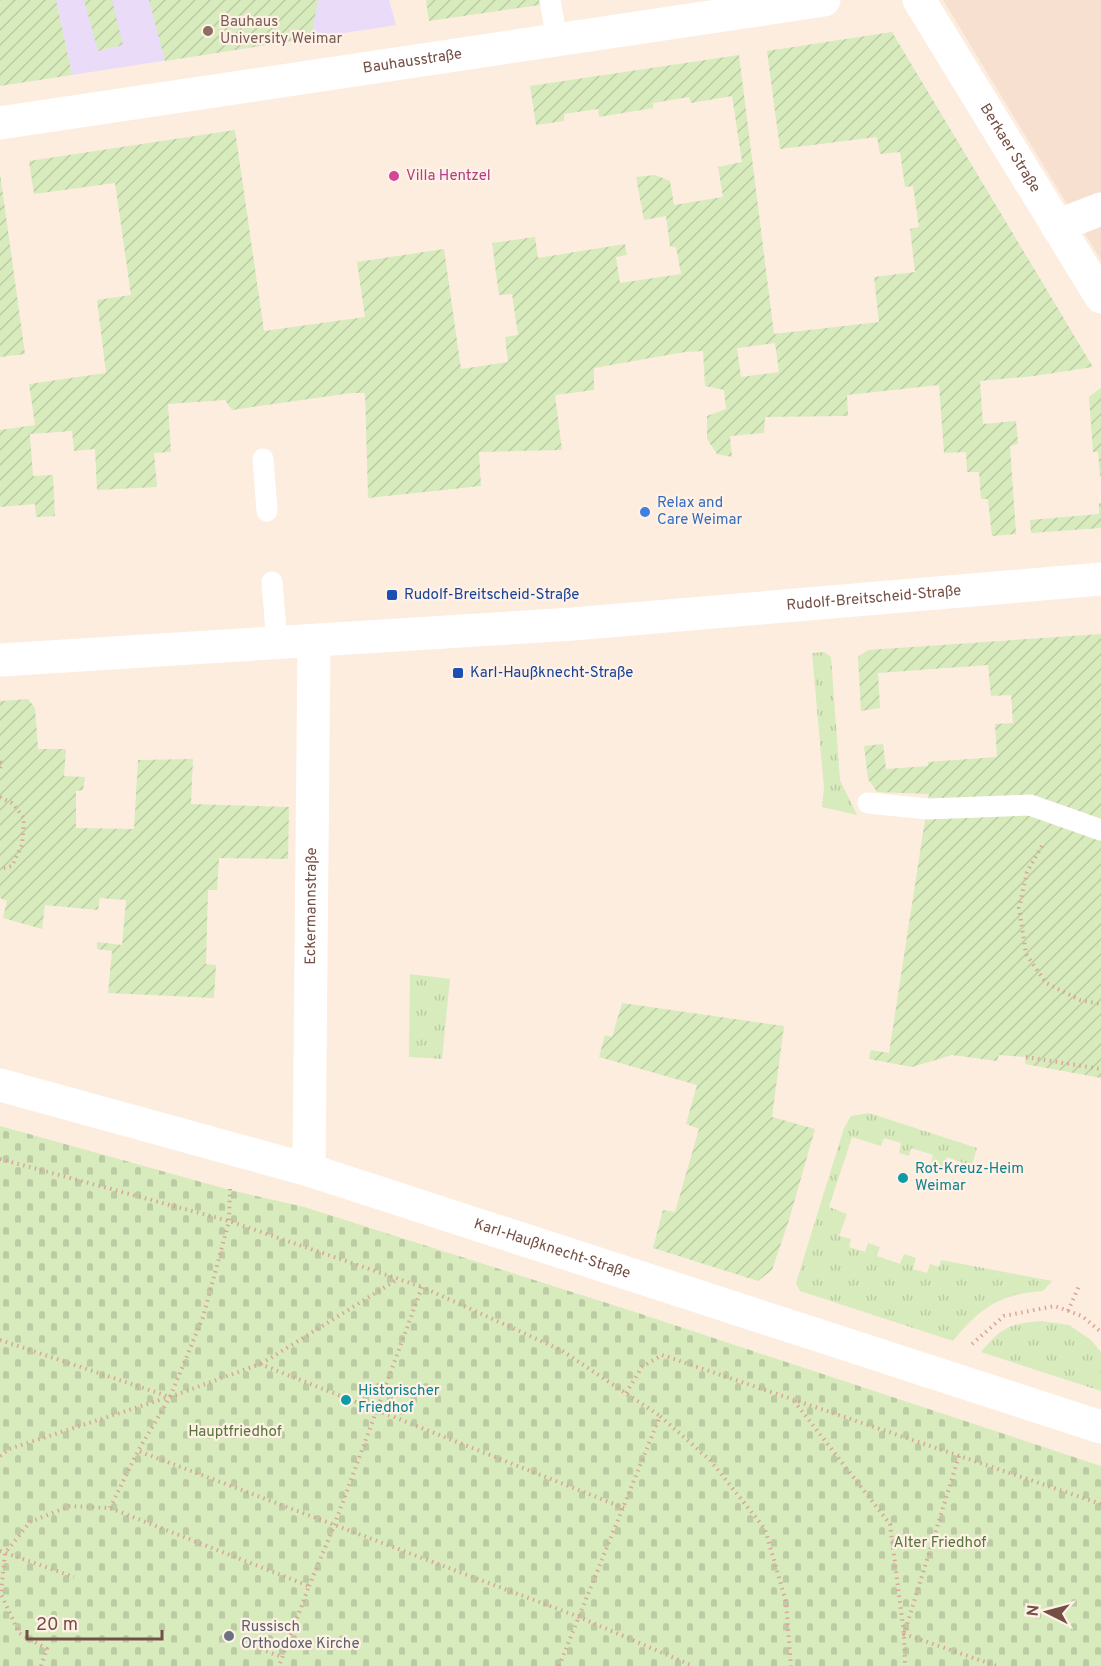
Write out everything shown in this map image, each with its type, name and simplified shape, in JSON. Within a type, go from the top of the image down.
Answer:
[{"type":"street","name":"Bauhausstraße","points":[[0,123],[825,0]]},
{"type":"street","name":"Berkaer Straße","points":[[919,0],[1101,297]]},
{"type":"street","points":[[1057,226],[1101,209]]},
{"type":"street","name":"Rudolf-Breitscheid-Straße","points":[[0,660],[573,624],[1101,579]]},
{"type":"street","name":"Eckermannstraße","points":[[309,1170],[314,641]]},
{"type":"street","name":"Karl-Haußknecht-Straße","points":[[0,1085],[309,1170],[1101,1427]]},
{"type":"lane","points":[[550,0],[557,40]]},
{"type":"lane","points":[[263,459],[267,511]]},
{"type":"lane","points":[[272,582],[277,643]]},
{"type":"lane","points":[[868,803],[928,809],[1030,805],[1101,830]]},
{"type":"path","points":[[0,762],[2,763],[0,768]]},
{"type":"path","points":[[0,797],[12,803],[24,818],[22,845],[12,866],[0,869]]},
{"type":"path","points":[[1061,815],[1027,872],[1019,908],[1026,954],[1046,983],[1080,1000],[1101,1004]]},
{"type":"path","points":[[1026,1057],[1101,1069]]},
{"type":"path","points":[[0,1159],[229,1221],[422,1287],[561,1350],[660,1416],[710,1460],[765,1529],[786,1602],[791,1666]]},
{"type":"path","points":[[110,1508],[138,1451],[170,1397],[203,1317],[229,1221],[230,1190]]},
{"type":"path","points":[[0,1456],[9,1449],[170,1397],[260,1364],[398,1279]]},
{"type":"path","points":[[1068,1311],[1079,1286]]},
{"type":"path","points":[[279,1666],[334,1526],[422,1287]]},
{"type":"path","points":[[952,1378],[973,1342],[1004,1316],[1055,1306],[1082,1316],[1101,1332]]},
{"type":"path","points":[[0,1340],[170,1397]]},
{"type":"path","points":[[626,1393],[642,1367],[662,1355],[1101,1504]]},
{"type":"path","points":[[260,1364],[624,1508]]},
{"type":"path","points":[[793,1400],[890,1524],[904,1634],[905,1666]]},
{"type":"path","points":[[559,1666],[660,1416]]},
{"type":"path","points":[[138,1451],[579,1617],[693,1666]]},
{"type":"path","points":[[904,1634],[958,1456]]},
{"type":"path","points":[[41,1666],[47,1649],[20,1633],[1,1594],[5,1553],[30,1522],[70,1506],[110,1508],[309,1586]]},
{"type":"path","points":[[0,1551],[74,1577]]},
{"type":"path","points":[[904,1634],[997,1666]]},
{"type":"path","points":[[255,1647],[282,1657]]},
{"type":"shaded area","name":"Bauhaus University Weimar","points":[[56,0],[389,0],[396,25],[72,75]]},
{"type":"shaded area","points":[[943,0],[1101,0],[1101,260]]},
{"type":"green space","points":[[0,0],[56,0],[72,75],[0,86]]},
{"type":"green space","points":[[84,0],[112,0],[123,45],[98,51]]},
{"type":"green space","points":[[149,0],[318,0],[311,38],[165,61]]},
{"type":"green space","points":[[426,0],[539,0],[540,5],[429,21]]},
{"type":"green space","points":[[892,32],[1093,367],[980,381],[983,424],[1016,421],[1018,444],[1010,446],[1016,534],[992,536],[988,499],[981,499],[979,472],[967,472],[966,452],[944,453],[939,385],[847,395],[848,416],[765,417],[764,433],[730,436],[732,457],[717,454],[707,439],[707,416],[726,409],[724,390],[705,386],[703,351],[594,368],[594,390],[555,395],[562,450],[479,452],[481,486],[368,498],[365,393],[351,393],[232,410],[225,400],[168,404],[171,452],[154,453],[157,487],[97,490],[95,449],[74,451],[72,431],[30,434],[33,476],[53,475],[55,516],[36,517],[35,504],[0,507],[0,430],[35,425],[29,384],[106,373],[97,300],[131,295],[115,183],[34,194],[29,161],[235,130],[264,331],[365,317],[357,262],[444,249],[461,369],[508,362],[505,337],[518,335],[512,294],[499,295],[492,243],[535,237],[538,258],[625,244],[627,255],[616,257],[620,283],[681,274],[676,247],[670,247],[666,216],[644,220],[636,177],[655,175],[670,181],[674,205],[723,197],[718,167],[742,162],[732,96],[691,103],[689,97],[653,103],[653,108],[599,117],[598,109],[564,114],[564,121],[536,125],[530,86],[739,55],[774,334],[879,322],[874,277],[915,272],[910,229],[919,227],[913,186],[905,187],[900,152],[880,154],[877,137],[780,149],[767,51]],"holes":[[[775,343],[779,372],[741,377],[737,348]]]},
{"type":"green space","points":[[0,173],[25,354],[0,357]]},
{"type":"green space","points":[[1101,388],[1100,476],[1098,452],[1093,452],[1089,397]]},
{"type":"green space","points":[[1099,503],[1101,503],[1101,528],[1031,533],[1030,520],[1099,514]]},
{"type":"green space","points":[[1101,634],[1101,1078],[1025,1064],[1026,1057],[999,1055],[997,1061],[952,1055],[912,1067],[869,1059],[871,1050],[889,1053],[929,794],[877,792],[868,779],[864,746],[883,744],[886,769],[928,766],[928,762],[997,757],[995,724],[1013,723],[1011,695],[991,696],[988,665],[878,673],[880,708],[861,711],[858,657],[868,650]]},
{"type":"green space","points":[[824,652],[831,657],[840,780],[857,815],[822,807],[824,788],[812,653]]},
{"type":"green space","points":[[28,699],[35,708],[38,749],[66,749],[64,776],[85,777],[83,790],[76,791],[76,828],[134,829],[138,760],[193,759],[191,804],[289,807],[288,859],[219,858],[217,890],[208,890],[206,964],[216,965],[214,998],[108,993],[112,951],[97,949],[97,942],[122,945],[126,900],[100,898],[98,910],[45,905],[42,929],[3,918],[7,901],[0,898],[0,701]]},
{"type":"green space","points":[[410,974],[450,979],[442,1059],[409,1057]]},
{"type":"green space","points":[[622,1003],[784,1026],[772,1117],[815,1129],[772,1270],[758,1281],[653,1248],[663,1210],[675,1212],[699,1129],[686,1124],[697,1085],[599,1057],[605,1035],[612,1037]]},
{"type":"green space","points":[[869,1113],[977,1148],[969,1175],[960,1171],[963,1163],[947,1157],[943,1167],[931,1164],[933,1155],[911,1148],[909,1156],[899,1153],[901,1143],[884,1138],[881,1146],[852,1137],[829,1207],[847,1214],[839,1236],[851,1239],[849,1247],[865,1252],[868,1243],[880,1247],[877,1256],[900,1264],[904,1254],[916,1258],[913,1269],[927,1273],[930,1264],[939,1267],[941,1260],[1052,1281],[1043,1291],[1002,1299],[982,1311],[953,1341],[800,1291],[796,1283],[844,1128],[851,1116]]},
{"type":"green space","name":"Hauptfriedhof","points":[[0,1126],[230,1190],[304,1207],[635,1312],[1101,1466],[1101,1666],[0,1666]]},
{"type":"green space","points":[[1041,1321],[1069,1325],[1091,1340],[1101,1352],[1101,1391],[981,1352],[1007,1328]]},
{"type":"place","name":"Bauhaus University Weimar","points":[[208,31]]},
{"type":"place","name":"Villa Hentzel","points":[[394,176]]},
{"type":"place","name":"Relax and Care Weimar","points":[[645,512]]},
{"type":"place","name":"Rudolf-Breitscheid-Straße","points":[[392,595]]},
{"type":"place","name":"Karl-Haußknecht-Straße","points":[[458,673]]},
{"type":"place","name":"Rot-Kreuz-Heim Weimar","points":[[903,1178]]},
{"type":"place","name":"Historischer Friedhof","points":[[346,1400]]},
{"type":"place","name":"Russisch Orthodoxe Kirche","points":[[229,1636]]},
{"type":"park label","name":"Alter Friedhof","points":[[940,1543]]}]
